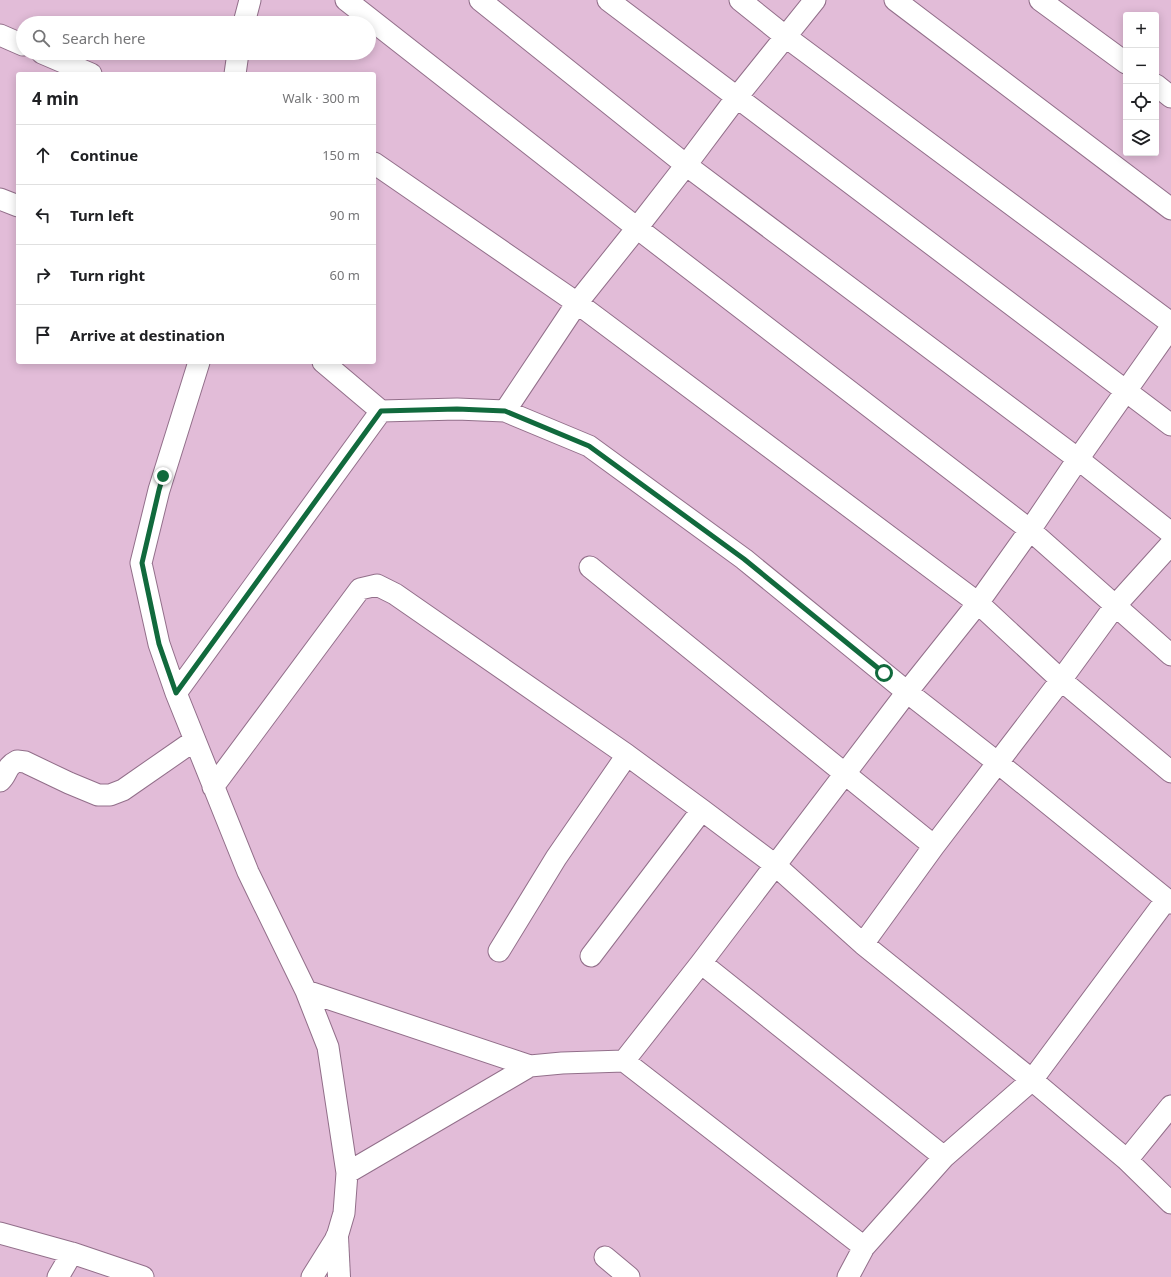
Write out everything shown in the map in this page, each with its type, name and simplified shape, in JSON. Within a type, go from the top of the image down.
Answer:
[{"type":"street","points":[[246,16],[250,0]]},
{"type":"street","points":[[346,0],[366,16]]},
{"type":"street","points":[[480,0],[686,165],[1078,459],[1171,533]]},
{"type":"street","points":[[608,0],[1171,425]]},
{"type":"street","points":[[740,0],[786,37],[1171,323]]},
{"type":"street","points":[[505,411],[577,303],[686,165],[737,97],[815,0]]},
{"type":"street","points":[[895,0],[1171,209]]},
{"type":"street","points":[[1040,0],[1123,61]]},
{"type":"street","points":[[376,24],[637,228],[1030,530],[1171,655]]},
{"type":"street","points":[[0,35],[16,42]]},
{"type":"street","points":[[58,60],[86,72]]},
{"type":"street","points":[[1159,88],[1171,97]]},
{"type":"street","points":[[376,164],[577,303],[978,603],[1061,680],[1171,772]]},
{"type":"street","points":[[0,199],[16,205]]},
{"type":"street","points":[[624,1061],[907,692],[978,603],[1171,326]]},
{"type":"street","points":[[198,364],[159,490],[142,563],[159,644],[176,693],[248,872],[306,991],[328,1047],[347,1173],[344,1213],[337,1237],[312,1277]]},
{"type":"street","points":[[325,364],[381,411],[457,409],[505,411],[589,446],[744,559],[907,692],[998,763],[1169,901],[1032,1080],[944,1157],[864,1247],[848,1277]]},
{"type":"street","points":[[176,693],[381,411]]},
{"type":"street","points":[[863,944],[934,846],[1061,680],[1115,606],[1171,544]]},
{"type":"street","points":[[590,567],[934,846]]},
{"type":"street","points":[[213,787],[360,589],[377,585],[395,594],[626,755],[774,865],[863,944],[1032,1080],[1127,1160],[1171,1203]]},
{"type":"street","points":[[0,781],[10,765],[16,761],[25,762],[98,795],[110,795],[123,790],[195,740]]},
{"type":"street","points":[[499,951],[556,858],[626,755]]},
{"type":"street","points":[[591,956],[702,810]]},
{"type":"street","points":[[701,962],[944,1157]]},
{"type":"street","points":[[306,991],[530,1066],[562,1063],[624,1061],[864,1247]]},
{"type":"street","points":[[347,1173],[530,1066]]},
{"type":"street","points":[[1127,1160],[1171,1106]]},
{"type":"street","points":[[0,1233],[72,1253],[143,1277]]},
{"type":"street","points":[[337,1237],[339,1277]]},
{"type":"street","points":[[58,1277],[72,1253]]},
{"type":"street","points":[[605,1257],[629,1277]]},
{"type":"route","points":[[163,476],[142,563],[159,644],[176,693],[381,411],[457,409],[505,411],[589,446],[744,559],[884,673]]}]
